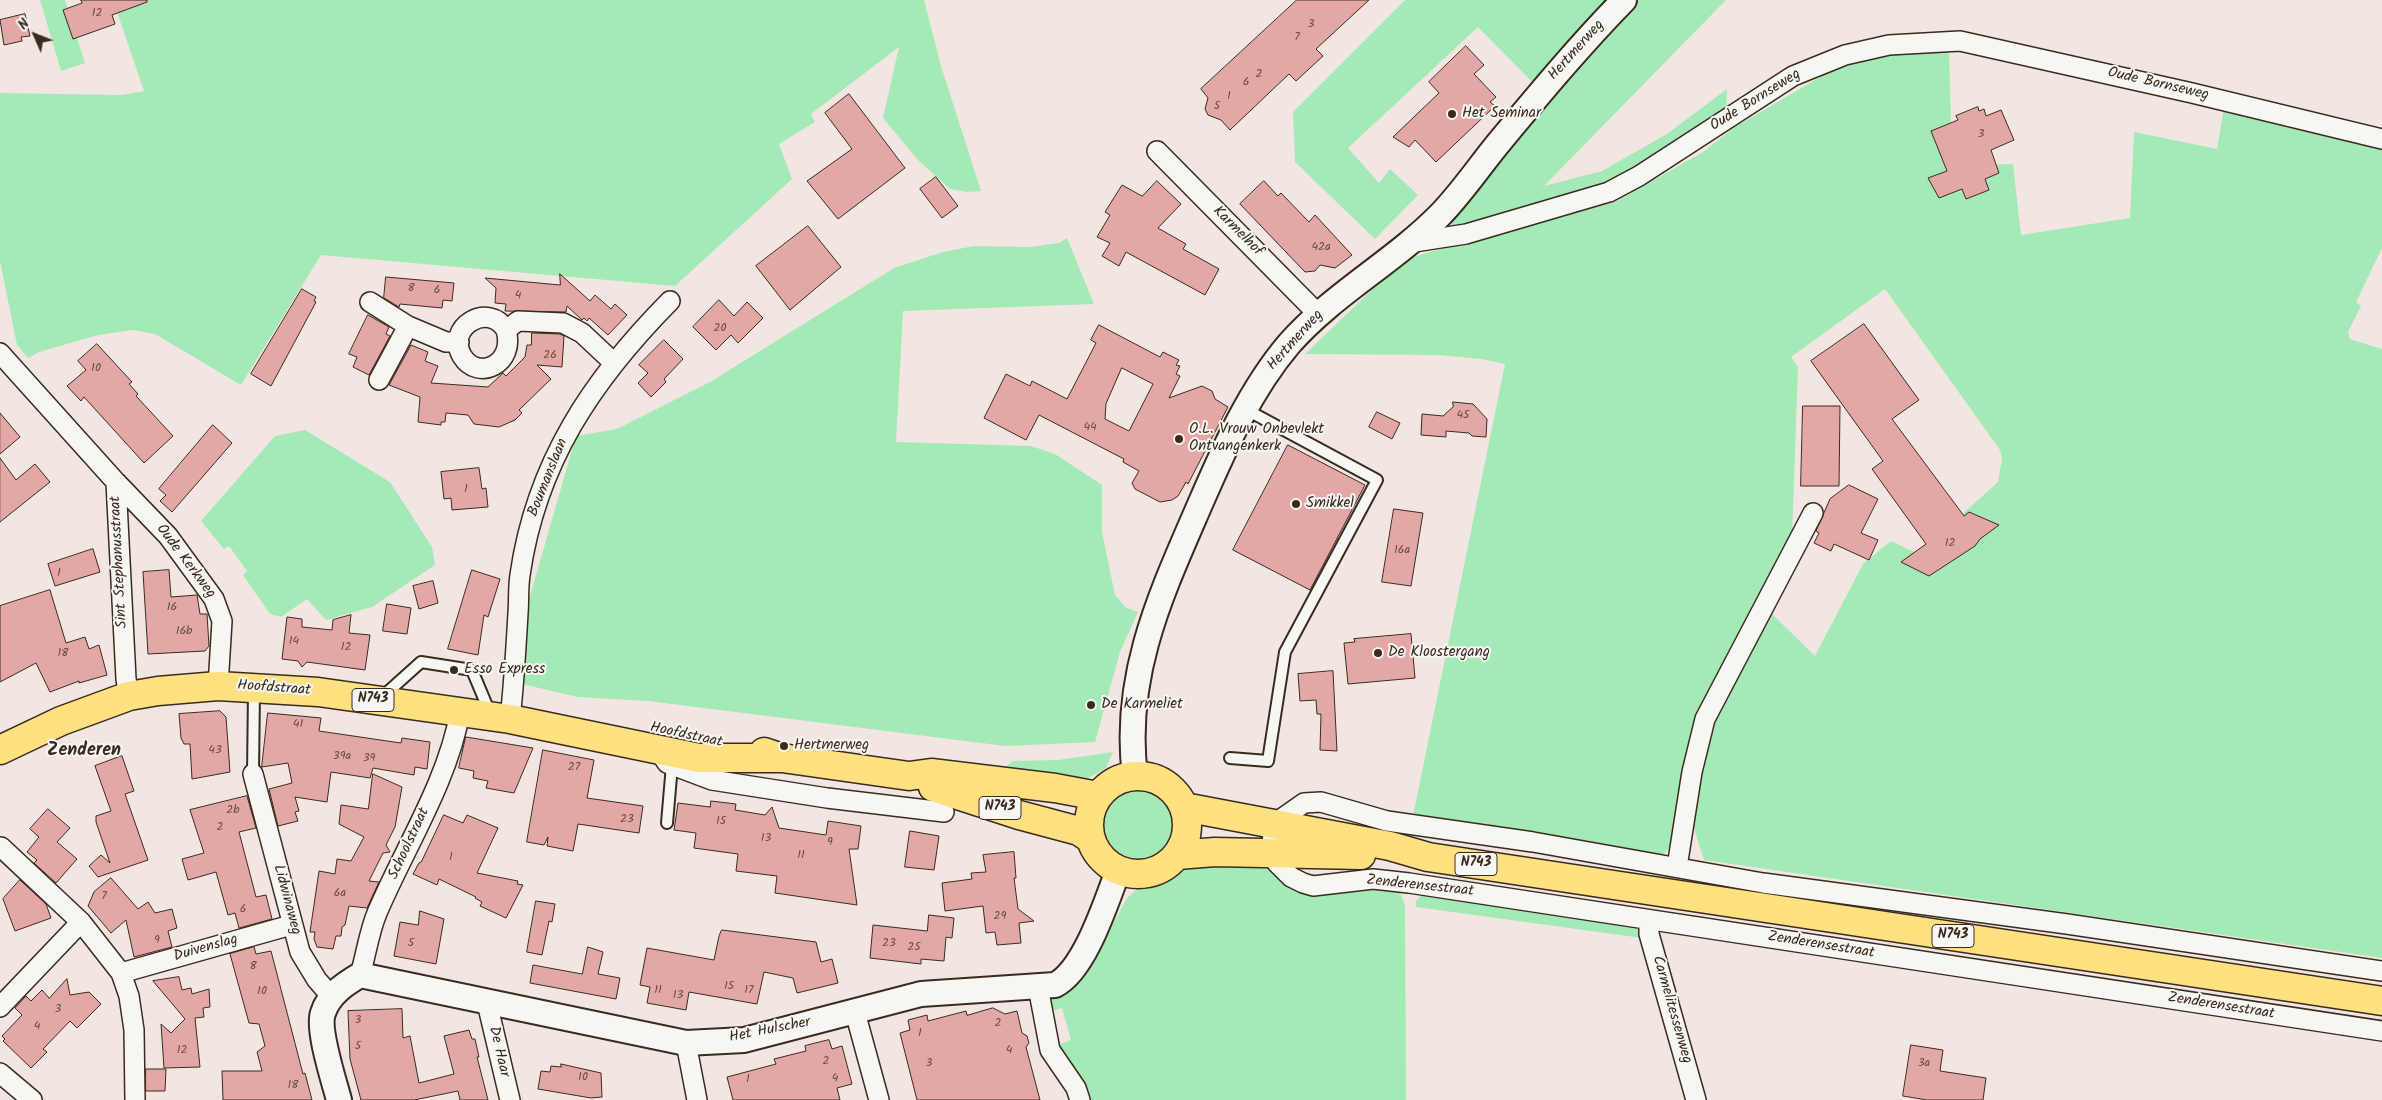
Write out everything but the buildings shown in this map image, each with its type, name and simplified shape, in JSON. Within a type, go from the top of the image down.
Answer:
[{"type":"main road","name":"Hoofdstraat","points":[[0,750],[61,721],[129,696],[158,691],[218,686],[254,687],[318,692],[558,727],[664,756],[782,758],[909,776],[930,773],[1055,788],[1098,796]]},
{"type":"main road","name":"Hoofdstraat","points":[[558,727],[646,727],[753,749],[782,758]]},
{"type":"main road","name":"Hoofdstraat","points":[[909,776],[930,786],[1019,815],[1079,831],[1091,840]]},
{"type":"main road","points":[[1091,840],[1090,817],[1098,796],[1111,784],[1135,776],[1160,780],[1179,796],[1184,807],[1187,832],[1184,844],[1177,855],[1168,865],[1156,871],[1143,874],[1118,871]]},
{"type":"main road","name":"Zenderensestraat","points":[[1184,807],[1390,846],[1428,857]]},
{"type":"main road","name":"N743","points":[[1091,840],[1101,857],[1118,871]]},
{"type":"main road","name":"Zenderensestraat","points":[[1177,855],[1197,852],[1428,857],[2382,1001]]},
{"type":"street","name":"Hertmerweg","points":[[1135,776],[1132,746],[1134,709],[1147,636],[1186,537],[1246,409],[1272,366],[1318,314],[1407,244],[1441,213],[1556,72],[1624,0]]},
{"type":"street","name":"Oude Bornseweg","points":[[1407,244],[1466,234],[1609,192],[1639,176],[1793,76],[1845,55],[1889,45],[1960,41],[2192,93],[2382,140]]},
{"type":"street","name":"Karmelhof","points":[[1157,151],[1318,314]]},
{"type":"street","name":"Boumanslaan","points":[[500,718],[519,577],[528,532],[539,496],[572,424],[591,392],[613,362],[670,301]]},
{"type":"street","points":[[370,302],[408,326],[446,342],[459,342]]},
{"type":"street","points":[[480,317],[493,318],[506,330],[509,347],[502,361],[484,368],[468,362],[462,356],[459,342],[462,328],[471,320],[480,317]]},
{"type":"street","points":[[506,330],[518,321],[563,323],[582,333],[613,362]]},
{"type":"street","points":[[379,380],[408,326]]},
{"type":"street","name":"Sint Stephanusstraat","points":[[0,353],[116,482],[126,679],[129,696]]},
{"type":"street","name":"Oude Kerkweg","points":[[116,482],[168,536],[214,599],[222,621],[218,686]]},
{"type":"street","points":[[1677,867],[1692,772],[1705,719],[1813,513]]},
{"type":"street","name":"Schoolstraat","points":[[360,976],[376,915],[432,798],[458,727],[460,712]]},
{"type":"street","name":"Hoofdstraat","points":[[664,756],[712,780],[827,798],[944,812]]},
{"type":"street","points":[[827,798],[832,765]]},
{"type":"street","name":"Lidwinaweg","points":[[254,774],[291,925],[300,952],[308,967],[332,997]]},
{"type":"street","points":[[1271,854],[1274,824],[1297,806],[1304,803],[1321,802],[1387,821],[1532,842],[1763,882],[2077,925],[2382,971]]},
{"type":"street","points":[[1,847],[81,922],[121,973],[129,996],[134,1030],[135,1100]]},
{"type":"street","name":"Zenderensestraat","points":[[1271,854],[1291,877],[1314,886],[1373,879],[2382,1031]]},
{"type":"street","name":"Het Hulscher","points":[[360,976],[686,1043],[744,1040],[921,994],[1055,985],[1064,980],[1078,963],[1118,871]]},
{"type":"street","name":"Carmelitessenweg","points":[[1649,920],[1649,934],[1696,1100]]},
{"type":"street","points":[[0,1007],[81,922]]},
{"type":"street","name":"Duivenslag","points":[[121,973],[291,925]]},
{"type":"street","points":[[338,1100],[321,1026],[323,1013],[332,997],[342,985],[360,976]]},
{"type":"street","points":[[1038,987],[1050,1050],[1076,1088],[1080,1100]]},
{"type":"street","name":"De Haar","points":[[487,1003],[510,1100]]},
{"type":"street","points":[[855,1012],[879,1100]]},
{"type":"street","points":[[686,1043],[697,1100]]},
{"type":"street","points":[[0,1074],[12,1094],[32,1100]]},
{"type":"lane","points":[[1230,758],[1268,761],[1285,652],[1377,480],[1246,409]]},
{"type":"lane","points":[[378,701],[421,662],[472,670],[500,718]]},
{"type":"lane","name":"Lidwinaweg","points":[[254,687],[254,774]]},
{"type":"lane","points":[[664,756],[667,824]]},
{"type":"green space","points":[[40,0],[65,0],[85,63],[61,71]]},
{"type":"green space","points":[[113,0],[924,0],[941,66],[981,191],[968,192],[950,189],[917,159],[883,118],[899,47],[811,114],[815,122],[779,144],[792,179],[675,286],[321,255],[241,385],[155,334],[133,330],[98,335],[39,352],[28,358],[17,345],[0,261],[0,93],[122,95],[144,91]]},
{"type":"green space","points":[[1405,0],[1614,0],[1537,87],[1478,27],[1348,148],[1379,183],[1390,169],[1418,195],[1375,239],[1295,162],[1293,112]]},
{"type":"green space","points":[[1637,0],[1726,0],[1544,186],[1602,171],[1667,134],[1727,89],[1726,111],[1614,184],[1516,214],[1437,232],[1538,111]]},
{"type":"green space","points":[[1928,47],[1949,49],[1952,166],[2013,164],[2021,235],[2130,218],[2134,132],[2217,149],[2224,108],[2382,149],[2382,248],[2356,302],[2361,306],[2348,332],[2350,339],[2382,349],[2382,958],[1704,860],[1693,825],[1708,732],[1770,612],[1815,656],[1863,564],[1891,541],[1918,554],[1998,482],[2002,459],[2000,450],[1885,289],[1791,357],[1798,367],[1792,537],[1699,716],[1674,842],[1662,856],[1413,816],[1505,364],[1481,359],[1438,355],[1305,354],[1375,287],[1412,257],[1617,201],[1703,152],[1735,127],[1827,73],[1870,58]]},
{"type":"green space","points":[[1067,238],[1094,304],[903,311],[896,442],[1031,446],[1055,454],[1102,485],[1102,532],[1115,595],[1125,607],[1138,612],[1120,652],[1095,742],[1005,746],[648,701],[578,697],[522,684],[520,631],[576,436],[617,429],[710,382],[894,268],[943,252],[974,246],[1030,247],[1059,243]]},
{"type":"green space","points":[[305,430],[390,482],[432,547],[435,565],[372,607],[326,620],[307,599],[281,617],[270,614],[243,575],[247,571],[229,546],[224,549],[201,521],[275,436]]},
{"type":"green space","points":[[1113,752],[1106,768],[1085,780],[1002,771],[1013,761],[1058,760]]},
{"type":"green space","points":[[1138,785],[1152,788],[1165,796],[1173,809],[1176,823],[1173,837],[1165,850],[1152,858],[1138,861],[1124,858],[1111,850],[1103,837],[1100,823],[1103,809],[1111,796],[1124,788]]},
{"type":"green space","points":[[1260,862],[1290,873],[1308,877],[1398,888],[1405,905],[1406,1100],[1087,1100],[1057,1045],[1071,1040],[1062,1008],[1047,1013],[1048,1001],[1057,994],[1071,988],[1086,973],[1127,898],[1143,884],[1162,879],[1181,867]]},
{"type":"green space","points":[[1423,893],[1635,925],[1642,938],[1416,907],[1416,901]]},
{"type":"place","name":"Het Seminar","points":[[1452,114]]},
{"type":"place","name":"O.L. Vrouw Onbevlekt Ontvangenkerk","points":[[1179,439]]},
{"type":"place","name":"Smikkel","points":[[1296,504]]},
{"type":"place","name":"De Kloostergang","points":[[1378,653]]},
{"type":"place","name":"Esso Express","points":[[454,670]]},
{"type":"place","name":"De Karmeliet","points":[[1091,705]]},
{"type":"place","name":"Hertmerweg","points":[[784,746]]},
{"type":"district","name":"Zenderen","points":[[84,752]]}]
